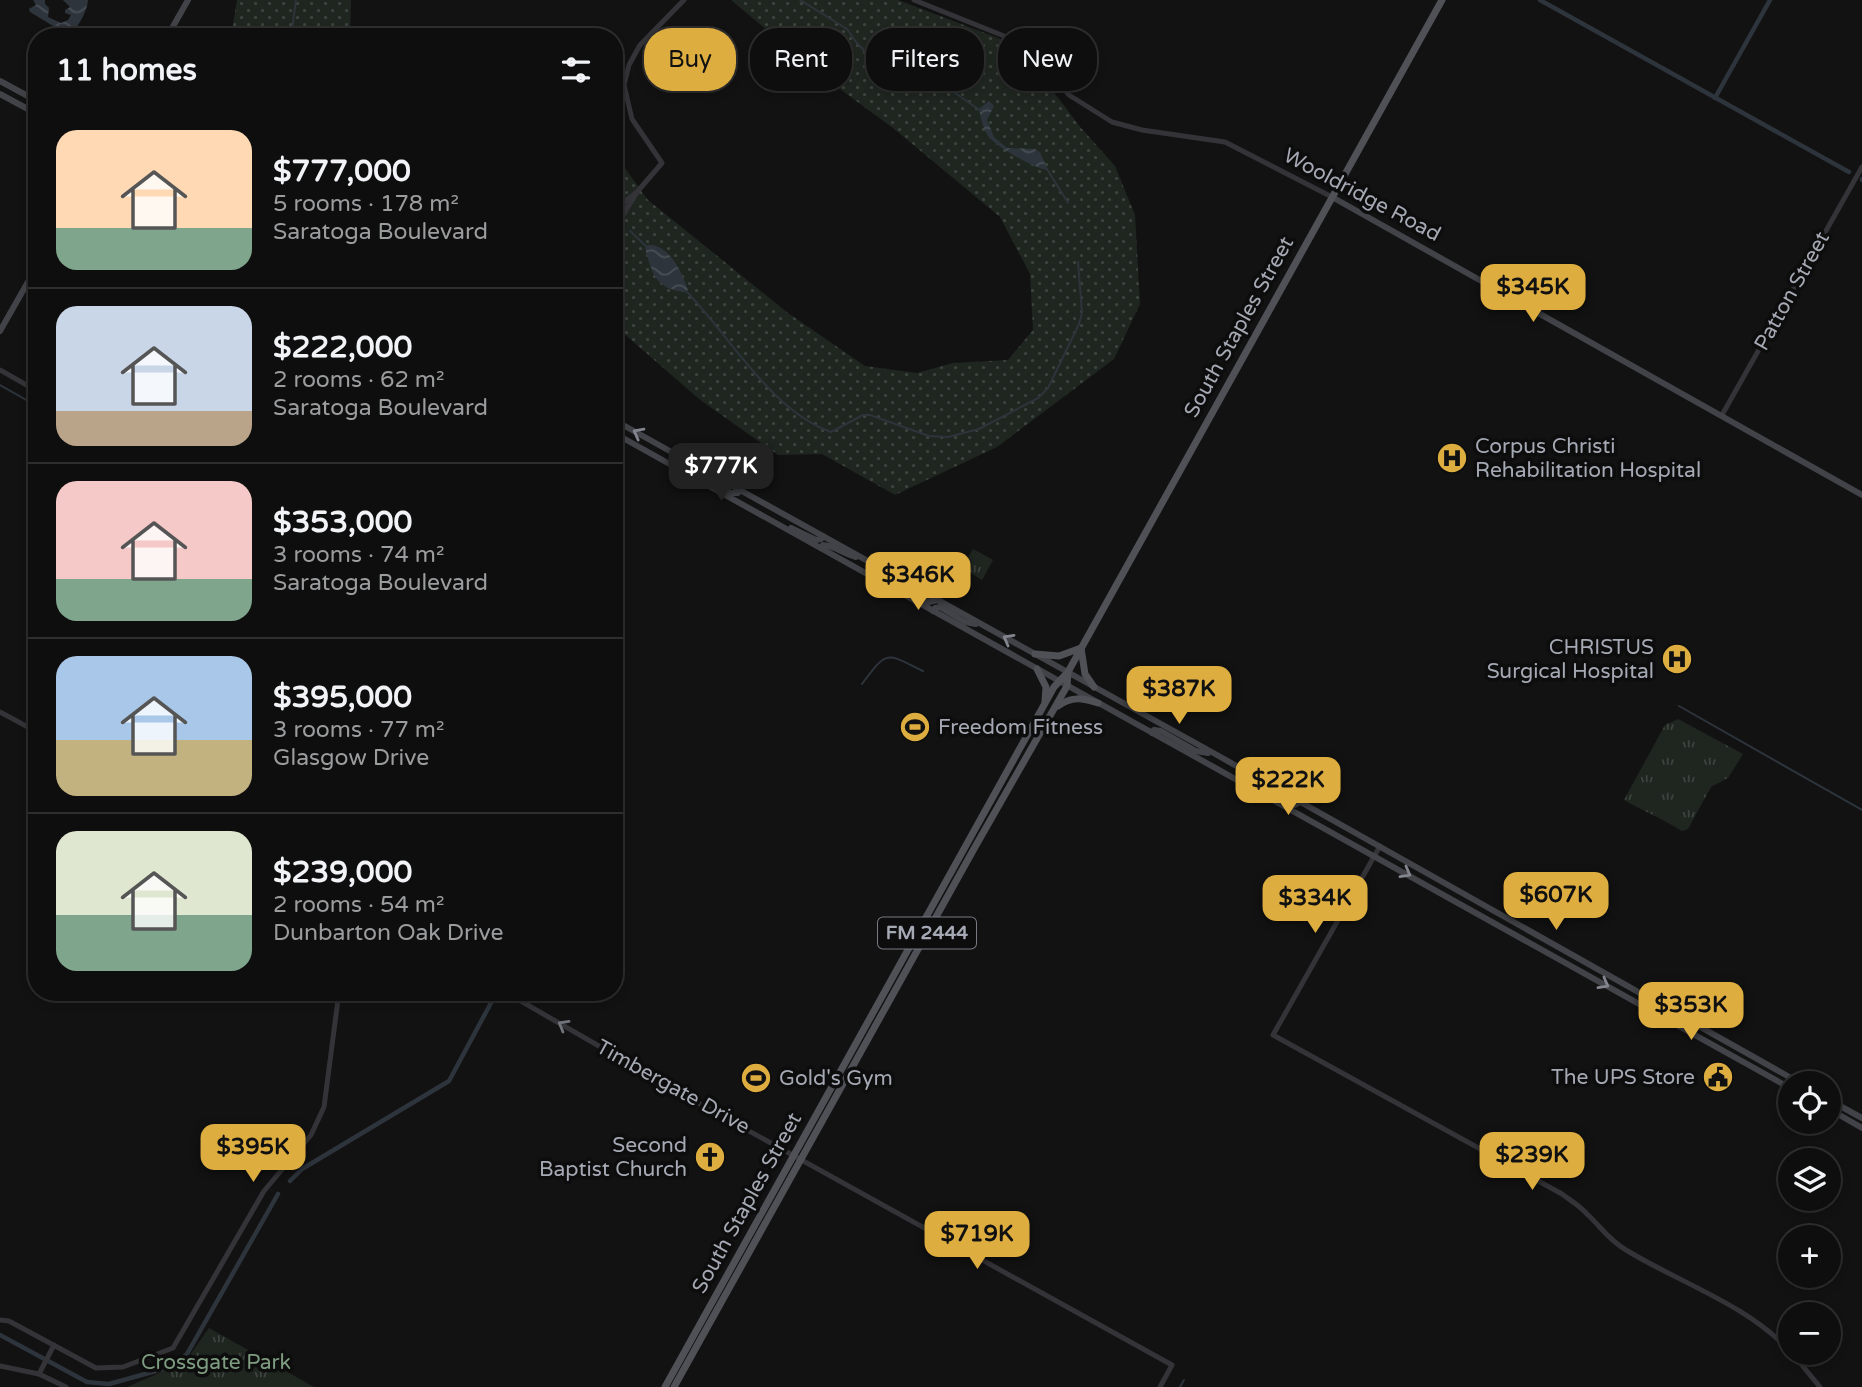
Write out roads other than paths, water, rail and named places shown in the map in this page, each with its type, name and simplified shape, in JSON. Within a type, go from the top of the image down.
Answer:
[{"type":"main road","points":[[172,28],[188,0]]},
{"type":"main road","name":"South Staples Street","points":[[674,1387],[909,947],[1058,681],[1068,672],[1082,648],[1442,0]]},
{"type":"main road","points":[[0,81],[28,96]]},
{"type":"main road","points":[[0,94],[28,109]]},
{"type":"main road","name":"Wooldridge Road","points":[[1332,197],[1862,495]]},
{"type":"main road","points":[[0,331],[28,282]]},
{"type":"main road","points":[[623,427],[1217,755],[1778,1071]]},
{"type":"main road","points":[[623,438],[1778,1081]]},
{"type":"main road","points":[[694,478],[713,483],[731,493],[741,490]]},
{"type":"main road","points":[[779,525],[798,530],[816,540],[821,540],[823,536]]},
{"type":"main road","points":[[821,548],[828,545],[845,555],[862,558]]},
{"type":"main road","points":[[896,590],[911,593],[928,602],[938,600]]},
{"type":"main road","points":[[933,611],[940,607],[965,622],[984,626]]},
{"type":"main road","points":[[1035,654],[1059,656],[1082,648],[1083,667],[1094,687]]},
{"type":"main road","points":[[1037,669],[1046,687],[1045,704]]},
{"type":"main road","name":"South Staples Street","points":[[665,1387],[738,1255],[909,965],[1055,709],[1067,686],[1068,672]]},
{"type":"main road","points":[[1055,709],[1069,699],[1078,698],[1098,703]]},
{"type":"main road","points":[[1152,733],[1154,730],[1161,731],[1196,751],[1217,755]]},
{"type":"main road","points":[[1265,796],[1295,805],[1300,802]]},
{"type":"main road","points":[[974,831],[975,847]]},
{"type":"main road","points":[[920,928],[917,942],[920,946]]},
{"type":"main road","points":[[1529,942],[1533,940],[1560,950]]},
{"type":"main road","points":[[909,947],[913,949],[909,965]]},
{"type":"main road","points":[[1677,1024],[1695,1029],[1700,1027]]},
{"type":"main road","points":[[1698,1036],[1703,1034],[1717,1037]]},
{"type":"main road","points":[[1841,1107],[1862,1120]]},
{"type":"main road","points":[[1841,1113],[1850,1112]]},
{"type":"main road","points":[[1841,1116],[1862,1128]]},
{"type":"main road","points":[[1851,1122],[1855,1119],[1862,1120]]},
{"type":"main road","points":[[736,1275],[734,1272],[738,1255]]},
{"type":"main road","points":[[724,1297],[729,1280],[727,1275]]},
{"type":"street","points":[[623,215],[637,192],[662,163],[632,119],[624,85],[629,65],[640,46],[684,0]]},
{"type":"street","name":"Wooldridge Road","points":[[914,0],[1019,42],[1038,58],[1069,95],[1112,122],[1142,130],[1225,142],[1332,197]]},
{"type":"street","name":"Patton Street","points":[[1723,415],[1862,167]]},
{"type":"street","points":[[623,203],[637,192]]},
{"type":"street","points":[[0,370],[28,386]]},
{"type":"street","points":[[0,712],[28,727]]},
{"type":"street","points":[[1380,846],[1273,1035],[1562,1194],[1587,1213],[1604,1234],[1626,1250],[1710,1295],[1772,1332],[1778,1338]]},
{"type":"street","points":[[0,1320],[9,1321],[96,1368],[109,1370],[173,1348],[264,1191],[311,1135],[324,1107],[338,1001]]},
{"type":"street","name":"Timbergate Drive","points":[[521,1001],[684,1095],[1172,1365],[1160,1387]]},
{"type":"street","points":[[40,1372],[53,1347]]},
{"type":"street","points":[[1802,1365],[1820,1387]]},
{"type":"street","points":[[0,1366],[40,1372],[66,1387]]},
{"type":"water","points":[[33,0],[45,0],[49,8],[48,17],[61,23],[71,15],[65,13],[70,7],[63,0],[88,0],[76,28],[56,28],[30,12],[29,9],[36,5]]},
{"type":"water","points":[[989,101],[994,106],[987,120],[994,137],[1007,148],[1035,149],[1040,152],[1048,170],[1017,157],[989,137],[979,109]]},
{"type":"water","points":[[648,245],[663,249],[669,254],[679,268],[688,290],[685,292],[667,287],[656,278],[645,248]]},
{"type":"waterway","points":[[292,28],[296,0]]},
{"type":"waterway","points":[[800,0],[847,29],[881,68],[945,86],[981,111]]},
{"type":"waterway","points":[[1540,0],[1849,172]]},
{"type":"waterway","points":[[1715,98],[1770,0]]},
{"type":"waterway","points":[[1047,169],[1068,203]]},
{"type":"waterway","points":[[630,231],[648,248]]},
{"type":"waterway","points":[[686,291],[770,390],[809,422],[831,432],[863,415],[870,415],[929,436],[948,437],[979,429],[1038,398],[1048,388],[1082,313],[1078,262]]},
{"type":"waterway","points":[[0,385],[28,401]]},
{"type":"waterway","points":[[862,684],[877,665],[888,658],[923,671]]},
{"type":"waterway","points":[[1679,706],[1862,810]]},
{"type":"waterway","points":[[290,1181],[302,1169],[449,1081],[492,1001]]},
{"type":"waterway","points":[[0,1335],[87,1382],[109,1384],[174,1366],[187,1354],[278,1194]]},
{"type":"waterway","points":[[1180,1387],[1184,1380]]},
{"type":"place","name":"Corpus Christi Rehabilitation Hospital","points":[[1452,458]]},
{"type":"place","name":"CHRISTUS Surgical Hospital","points":[[1677,659]]},
{"type":"place","name":"Freedom Fitness","points":[[915,727]]},
{"type":"place","name":"The UPS Store","points":[[1718,1077]]},
{"type":"place","name":"Gold's Gym","points":[[756,1078]]},
{"type":"place","name":"Second Baptist Church","points":[[710,1157]]},
{"type":"park label","name":"Crossgate Park","points":[[216,1362]]}]
